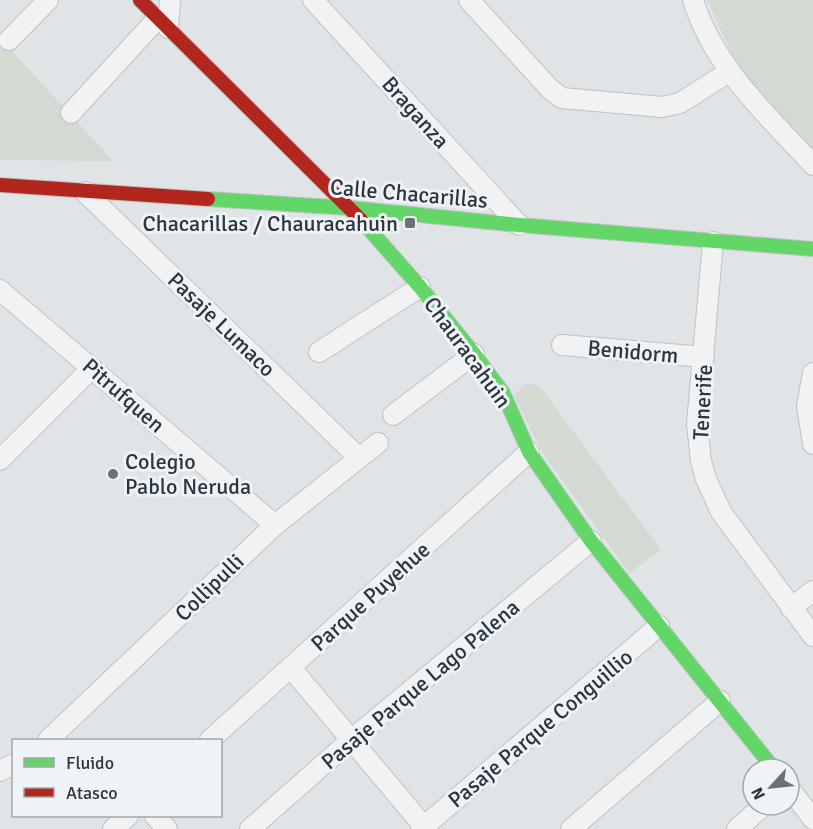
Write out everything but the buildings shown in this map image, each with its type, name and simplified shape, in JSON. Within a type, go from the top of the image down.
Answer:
[{"type":"street","points":[[9,40],[48,0]]},
{"type":"street","name":"Chauracahuin","points":[[140,0],[350,208],[420,287],[502,393],[529,452],[591,541],[764,757]]},
{"type":"street","points":[[71,113],[163,23],[170,0]]},
{"type":"street","name":"Braganza","points":[[313,0],[519,225]]},
{"type":"street","points":[[469,0],[550,89],[562,98],[662,107],[680,103],[729,72]]},
{"type":"street","points":[[693,0],[705,32],[729,72],[813,165]]},
{"type":"street","name":"Calle Chacarillas","points":[[0,185],[350,208],[519,225],[813,249]]},
{"type":"street","name":"Pasaje Lumaco","points":[[85,192],[358,457]]},
{"type":"street","name":"Tenerife","points":[[713,242],[697,424],[699,452],[706,479],[721,513],[813,636]]},
{"type":"street","points":[[319,352],[420,287]]},
{"type":"street","name":"Pitrufquen","points":[[0,290],[275,525]]},
{"type":"street","name":"Benidorm","points":[[562,345],[704,357]]},
{"type":"street","points":[[393,415],[474,354]]},
{"type":"street","points":[[0,460],[92,368]]},
{"type":"street","points":[[813,373],[807,406],[813,444]]},
{"type":"street","name":"Collipulli","points":[[50,739],[275,525],[378,443]]},
{"type":"street","name":"Parque Puyehue","points":[[212,739],[529,452]]},
{"type":"street","name":"Pasaje Parque Lago Palena","points":[[250,829],[351,740],[591,541]]},
{"type":"street","points":[[790,608],[813,591]]},
{"type":"street","name":"Pasaje Parque Conguillio","points":[[424,828],[659,626]]},
{"type":"street","points":[[291,668],[424,828]]},
{"type":"street","points":[[571,829],[720,701]]},
{"type":"street","points":[[801,804],[813,819]]},
{"type":"street","points":[[113,829],[127,817]]},
{"type":"street","points":[[156,817],[166,829]]},
{"type":"street","points":[[737,829],[750,817]]},
{"type":"shaded area","points":[[707,0],[813,0],[813,157],[741,73]]},
{"type":"shaded area","points":[[0,38],[113,161],[0,160]]},
{"type":"shaded area","points":[[525,384],[539,385],[661,550],[629,573],[542,452],[514,396]]},
{"type":"traffic: fast","points":[[208,199],[350,208],[519,225],[813,249]]},
{"type":"traffic: fast","points":[[361,220],[420,287],[474,354],[503,393],[529,452],[591,541],[764,757]]},
{"type":"traffic: jam","points":[[140,0],[361,220]]},
{"type":"traffic: jam","points":[[0,185],[208,199]]},
{"type":"place","name":"Chacarillas / Chauracahuin","points":[[410,223]]},
{"type":"place","name":"Colegio Pablo Neruda","points":[[113,474]]}]
